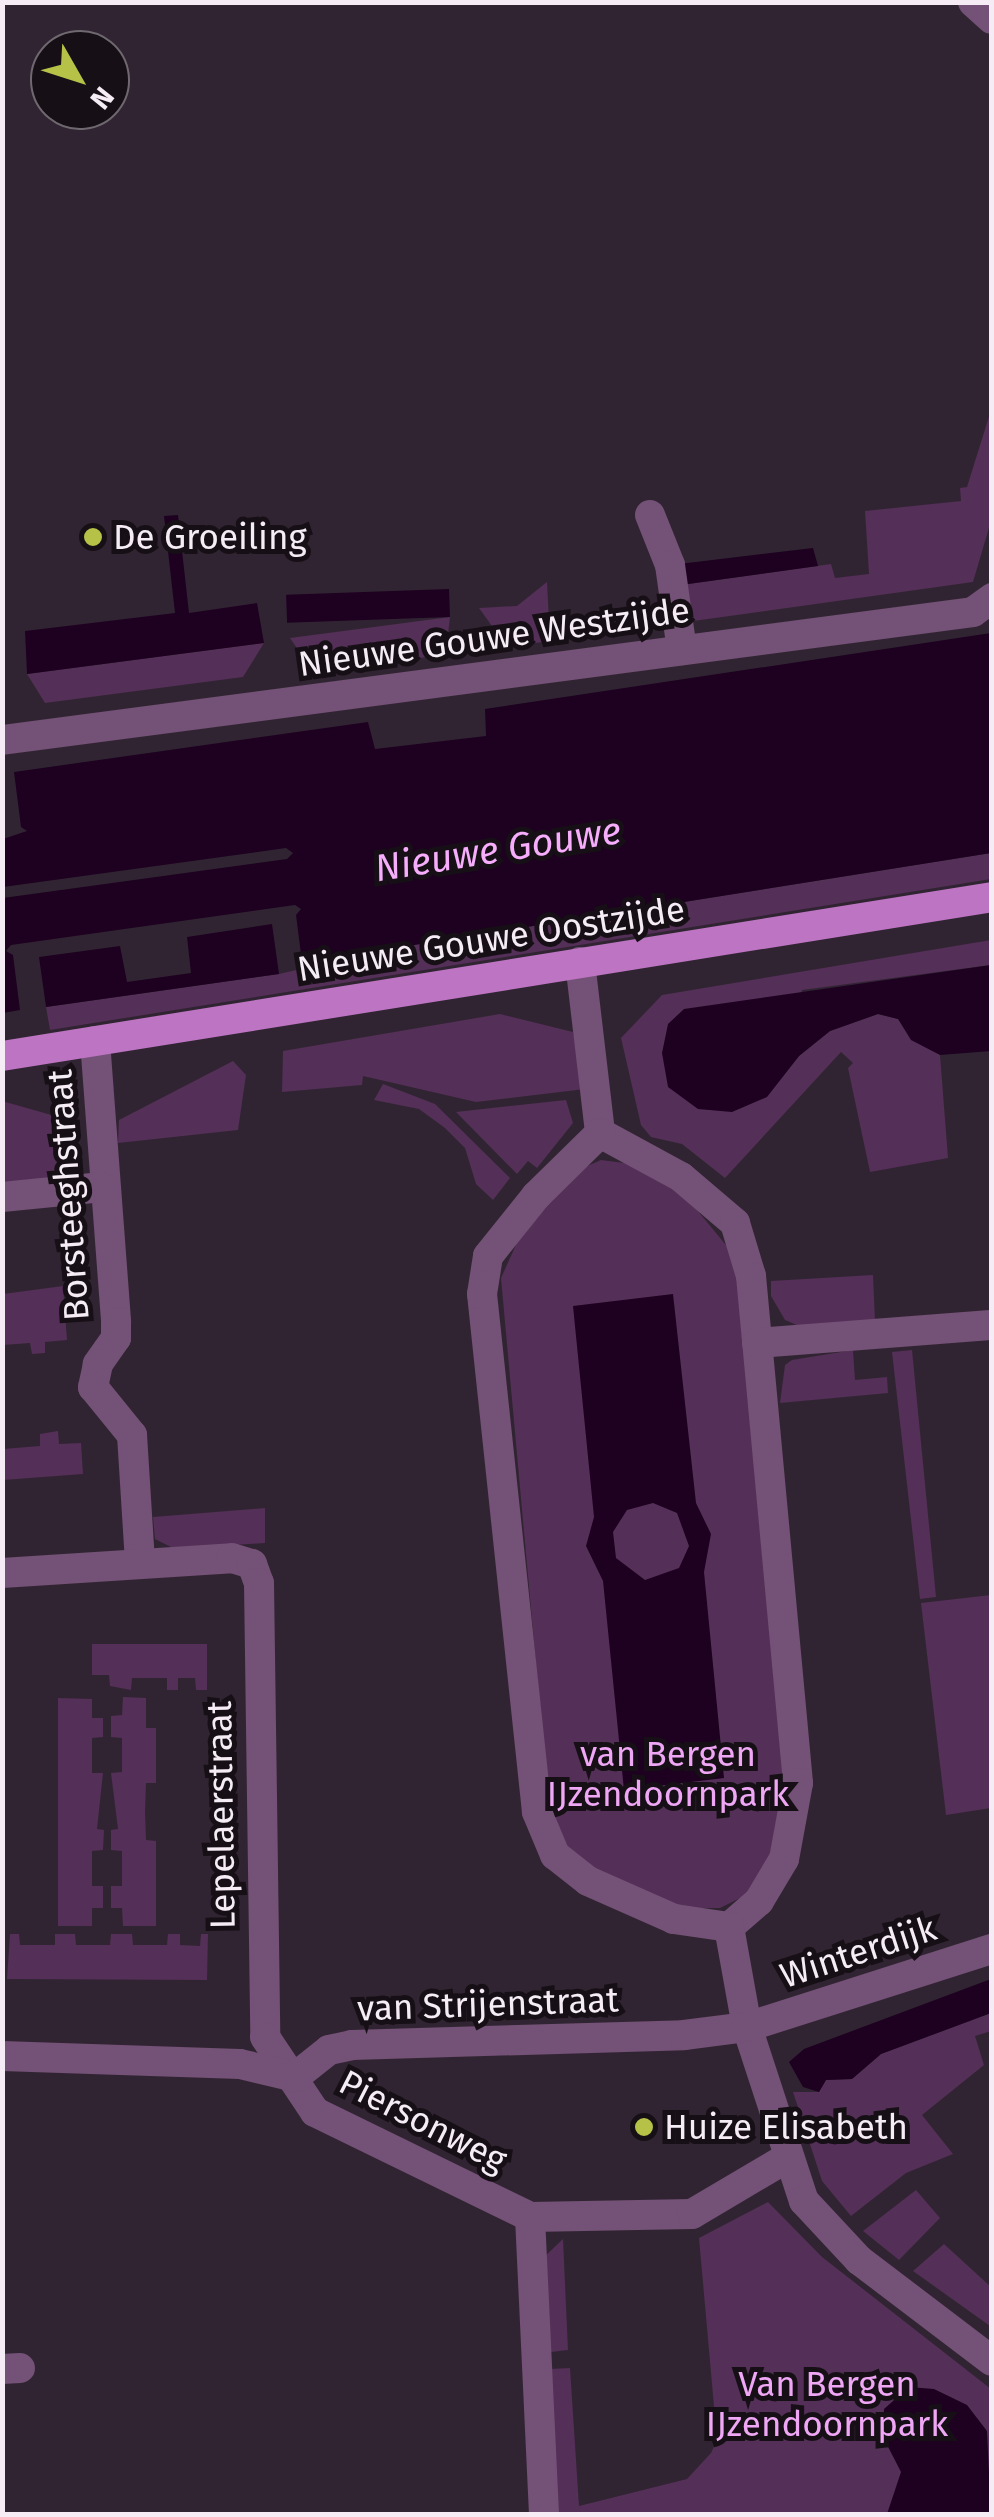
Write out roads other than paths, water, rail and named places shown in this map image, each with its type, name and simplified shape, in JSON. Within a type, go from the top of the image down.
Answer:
[{"type":"main road","name":"Nieuwe Gouwe Oostzijde","points":[[2,1056],[992,897]]},
{"type":"street","points":[[973,2],[992,19]]},
{"type":"street","points":[[650,516],[671,577],[682,650]]},
{"type":"street","name":"Nieuwe Gouwe Westzijde","points":[[2,740],[973,612],[992,598]]},
{"type":"street","points":[[580,962],[600,1133]]},
{"type":"street","name":"Borsteeghstraat","points":[[95,1041],[116,1338],[98,1364],[93,1388],[132,1435],[140,1562]]},
{"type":"street","points":[[600,1133],[681,1177],[735,1223],[751,1276],[798,1783],[784,1859],[760,1901],[728,1927],[674,1919],[588,1881],[555,1854],[538,1812],[482,1294],[488,1256],[536,1196],[600,1133]]},
{"type":"street","points":[[2,1198],[103,1188]]},
{"type":"street","points":[[757,1343],[990,1325]]},
{"type":"street","name":"Lepelaerstraat","points":[[140,1562],[232,1558],[252,1564],[259,1582],[265,2037],[295,2077]]},
{"type":"street","points":[[2,1573],[140,1562]]},
{"type":"street","points":[[728,1927],[747,2027],[786,2158],[804,2201],[834,2239],[992,2362]]},
{"type":"street","name":"Winterdijk","points":[[747,2027],[992,1949]]},
{"type":"street","name":"van Strijenstraat","points":[[295,2077],[330,2050],[352,2045],[747,2027]]},
{"type":"street","points":[[2,2056],[240,2064],[295,2077]]},
{"type":"street","name":"Piersonweg","points":[[295,2077],[315,2112],[342,2129],[530,2217]]},
{"type":"street","points":[[544,2514],[530,2217],[692,2214],[786,2158]]},
{"type":"water","points":[[178,515],[189,613],[257,603],[264,643],[27,674],[25,631],[175,613],[164,516]]},
{"type":"water","points":[[813,548],[818,566],[681,585],[679,564]]},
{"type":"water","points":[[449,589],[450,617],[287,623],[286,595]]},
{"type":"water","name":"Nieuwe Gouwe","points":[[991,633],[991,853],[389,949],[303,970],[296,915],[301,909],[295,905],[11,945],[6,951],[13,955],[20,1010],[3,1013],[3,898],[287,859],[293,853],[286,848],[3,887],[3,839],[27,831],[21,827],[14,772],[368,722],[375,749],[486,736],[485,709]]},
{"type":"water","points":[[272,924],[279,974],[46,1007],[39,957],[120,946],[127,982],[191,973],[187,937]]},
{"type":"water","points":[[991,965],[991,1051],[940,1055],[911,1040],[898,1019],[878,1014],[830,1031],[799,1056],[767,1097],[732,1112],[698,1109],[668,1087],[662,1053],[668,1024],[684,1009]]},
{"type":"water","points":[[673,1294],[696,1503],[711,1534],[704,1572],[724,1778],[624,1790],[603,1581],[586,1546],[594,1517],[573,1306]],"holes":[[[653,1503],[677,1513],[689,1546],[679,1568],[645,1580],[616,1558],[613,1532],[627,1510]]]},
{"type":"water","points":[[991,1979],[991,2013],[881,2054],[852,2079],[826,2080],[819,2092],[803,2087],[789,2062],[804,2049]]},
{"type":"water","points":[[909,2387],[934,2389],[967,2405],[987,2431],[991,2514],[887,2514],[901,2472],[883,2437],[884,2409]]},
{"type":"place","name":"De Groeiling","points":[[93,537]]},
{"type":"place","name":"Huize Elisabeth","points":[[644,2127]]},
{"type":"park label","name":"van Bergen IJzendoornpark","points":[[668,1774]]},
{"type":"park label","name":"Van Bergen IJzendoornpark","points":[[827,2404]]}]
